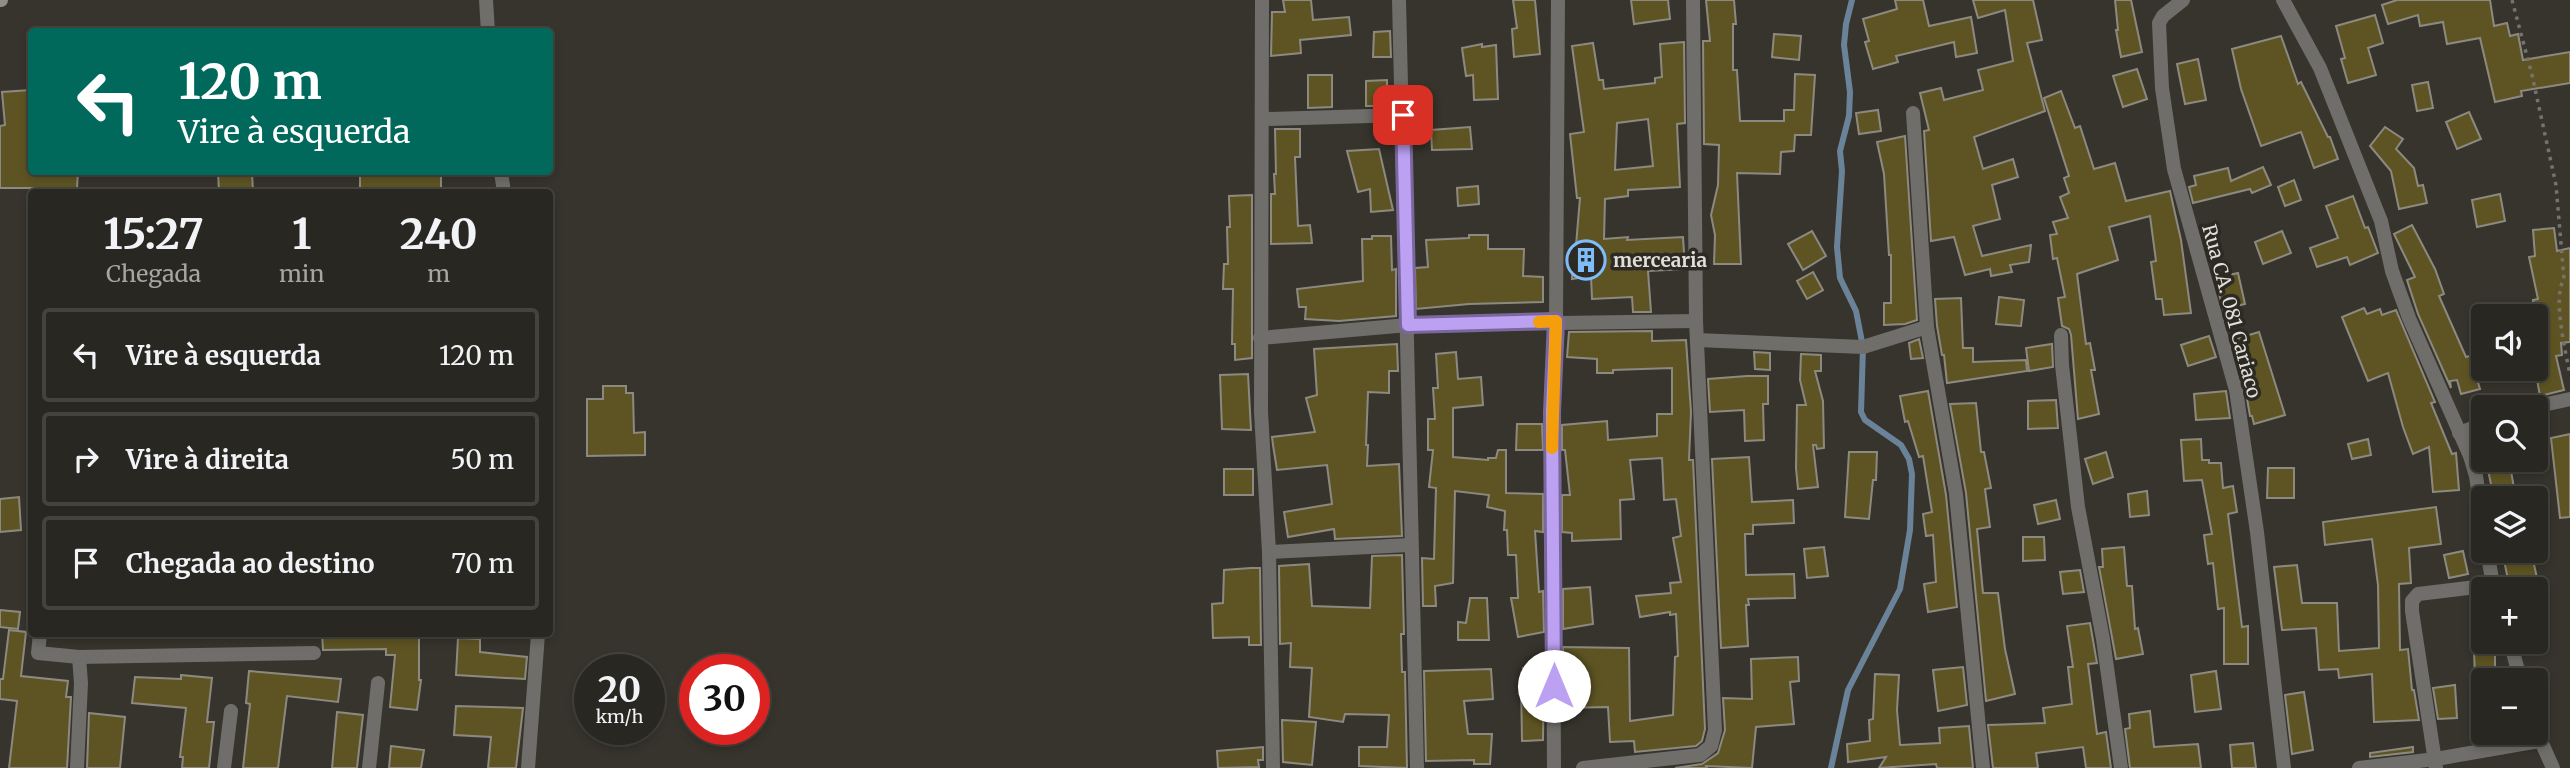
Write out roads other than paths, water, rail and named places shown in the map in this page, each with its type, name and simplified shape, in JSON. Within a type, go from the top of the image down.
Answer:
[{"type":"street","points":[[486,0],[488,28]]},
{"type":"street","points":[[1262,0],[1261,412],[1269,552],[1273,768]]},
{"type":"street","points":[[1399,0],[1417,768]]},
{"type":"street","points":[[1555,768],[1552,412],[1556,321],[1558,0]]},
{"type":"street","points":[[1583,768],[1700,755],[1710,746],[1715,730],[1696,321],[1693,0]]},
{"type":"street","name":"Rua CA. 081 Cariaco","points":[[2183,0],[2163,16],[2159,23],[2162,88],[2174,169],[2236,390],[2258,532],[2284,768]]},
{"type":"street","points":[[2283,0],[2320,68],[2382,221],[2392,271],[2409,318],[2470,456],[2477,486]]},
{"type":"street","points":[[1913,113],[1927,327],[1956,494],[1983,768]]},
{"type":"street","points":[[1262,117],[1403,115]]},
{"type":"street","points":[[1260,338],[1408,325],[1696,321]]},
{"type":"street","points":[[1697,340],[1863,347],[1927,327]]},
{"type":"street","points":[[2062,335],[2062,365],[2078,507],[2103,639],[2121,768]]},
{"type":"street","points":[[2548,404],[2570,399]]},
{"type":"street","points":[[2459,433],[2471,428]]},
{"type":"street","points":[[1269,552],[1410,545]]},
{"type":"street","points":[[2436,764],[2412,601],[2418,594],[2471,589]]},
{"type":"street","points":[[40,637],[38,653],[79,657],[314,653]]},
{"type":"street","points":[[528,768],[538,637]]},
{"type":"street","points":[[77,768],[81,684],[79,657]]},
{"type":"street","points":[[369,768],[378,683]]},
{"type":"street","points":[[224,768],[231,710]]},
{"type":"street","points":[[2359,768],[2436,764],[2505,745]]},
{"type":"street","points":[[2542,745],[2553,768]]},
{"type":"waterway","points":[[1831,768],[1848,690],[1900,589],[1910,530],[1912,474],[1909,459],[1901,445],[1865,420],[1861,412],[1863,347],[1856,311],[1840,278],[1837,247],[1842,171],[1840,151],[1849,116],[1850,92],[1844,45],[1852,0]]},
{"type":"place","name":"mercearia","points":[[1586,260]]}]
